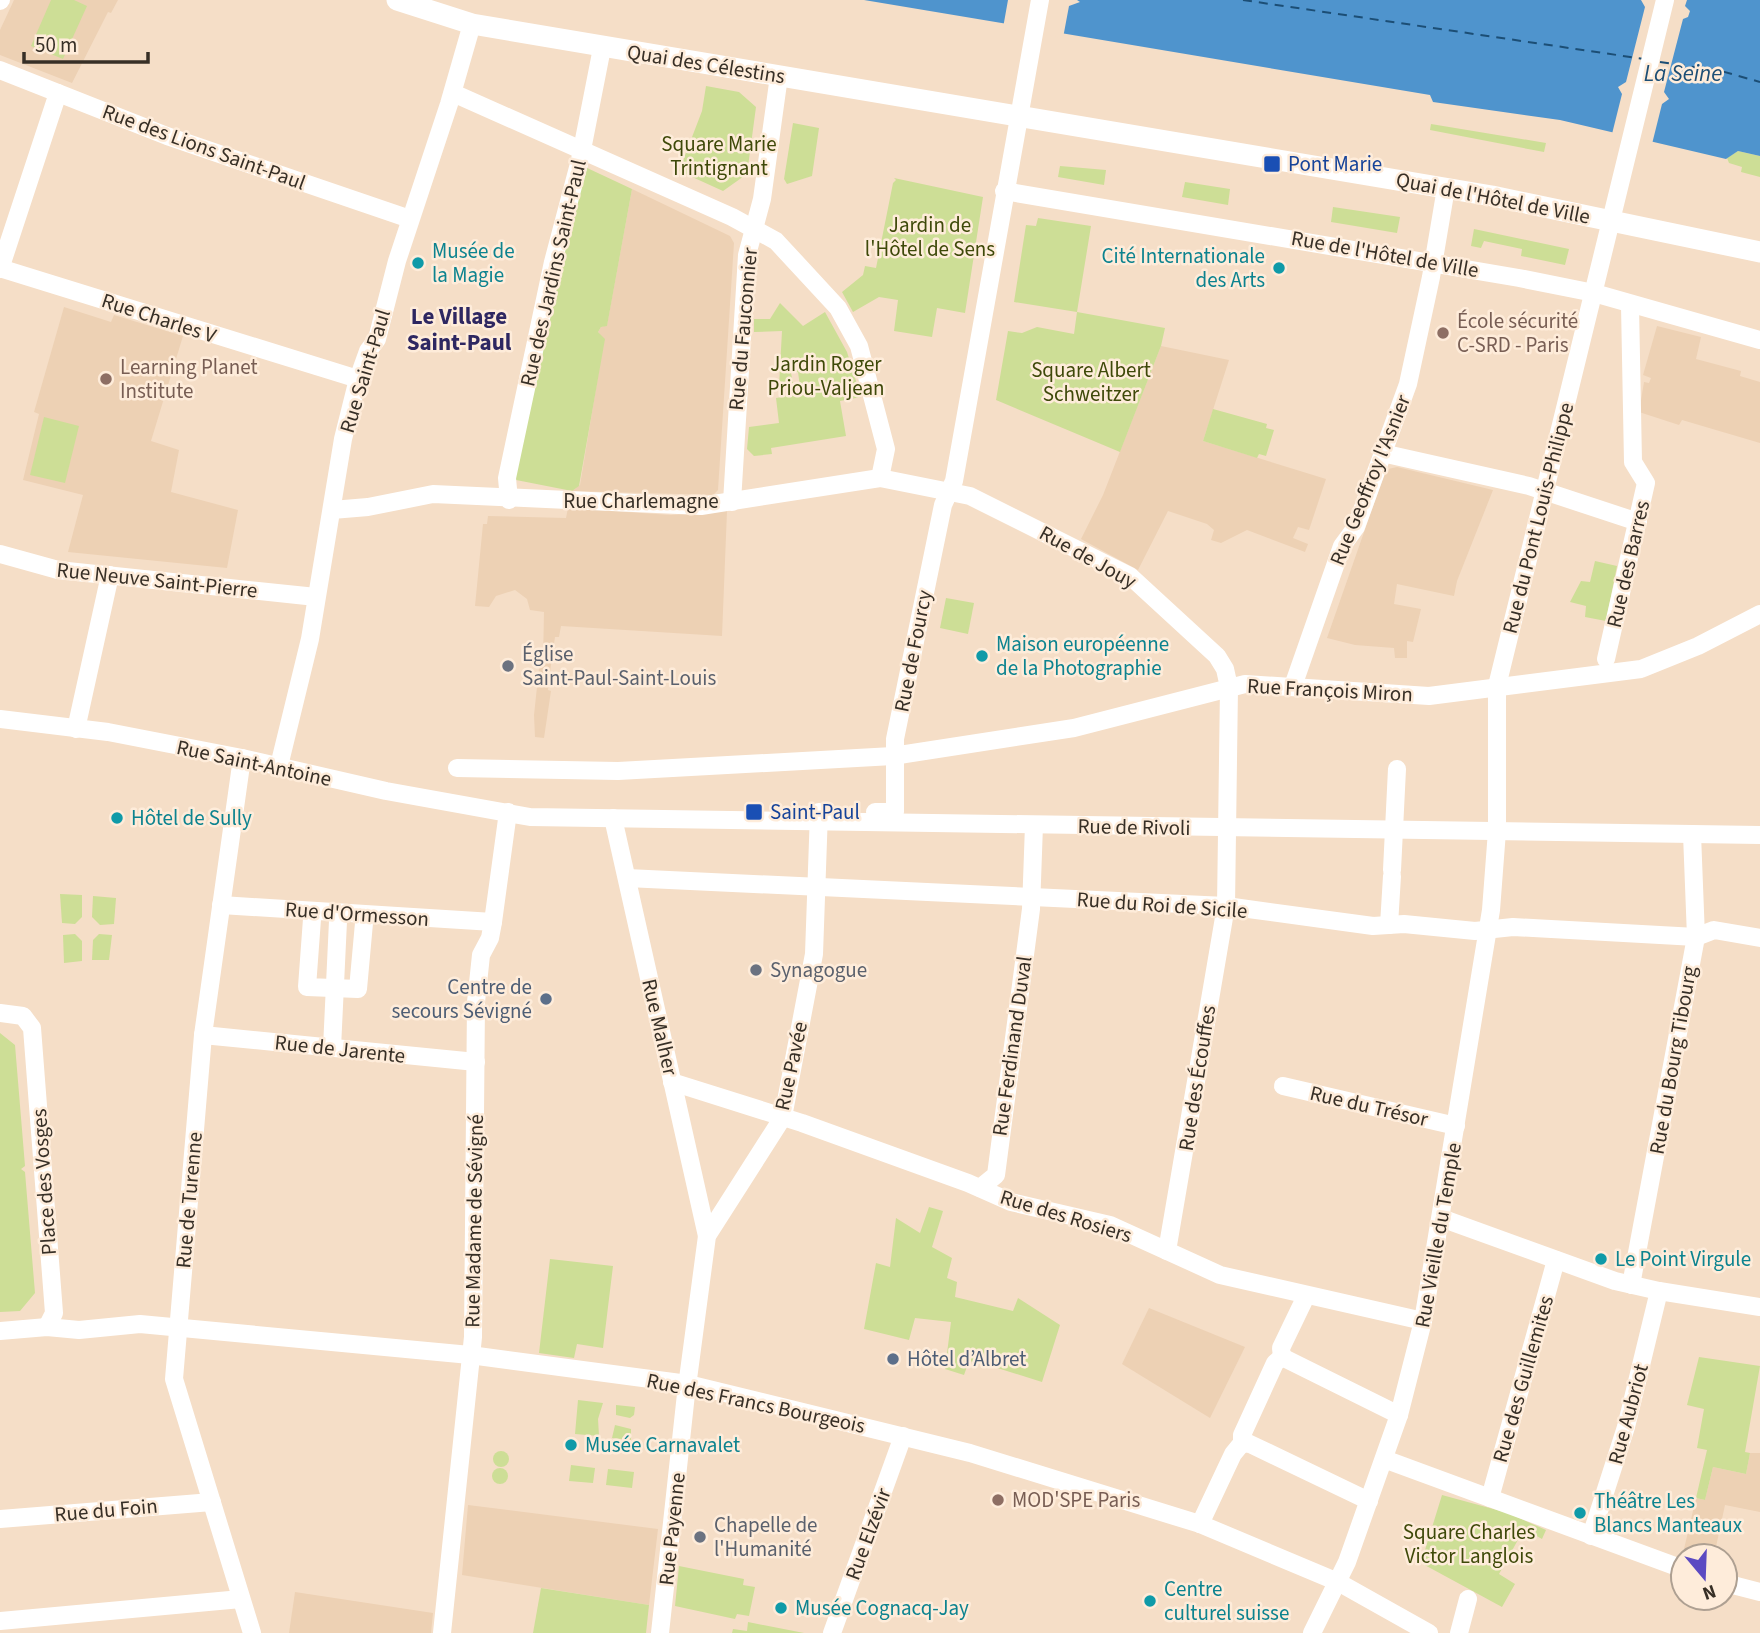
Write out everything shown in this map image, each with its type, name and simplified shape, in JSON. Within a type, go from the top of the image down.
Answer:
[{"type":"main road","name":"Quai des Célestins","points":[[397,0],[471,24],[1018,118]]},
{"type":"main road","name":"Quai de l'Hôtel de Ville","points":[[1018,118],[1446,188],[1760,252]]},
{"type":"street","points":[[1018,118],[1040,0]]},
{"type":"street","name":"Rue du Pont Louis-Philippe","points":[[1497,825],[1497,686],[1665,0]]},
{"type":"street","name":"Rue Saint-Paul","points":[[279,766],[310,639],[344,439],[358,379],[368,351],[377,339],[410,219],[453,93],[471,24]]},
{"type":"street","name":"Rue des Jardins Saint-Paul","points":[[509,500],[507,478],[602,48]]},
{"type":"street","name":"Rue des Lions Saint-Paul","points":[[0,70],[167,136],[410,219]]},
{"type":"street","name":"Rue du Fauconnier","points":[[732,502],[747,255],[762,199],[779,76]]},
{"type":"street","points":[[0,268],[58,93]]},
{"type":"street","points":[[453,93],[581,149],[776,241],[833,301],[859,346],[886,449],[880,478]]},
{"type":"street","name":"Rue de Fourcy","points":[[895,812],[894,756],[943,505],[954,481],[1018,118]]},
{"type":"street","name":"Rue Geoffroy l'Asnier","points":[[1293,685],[1342,546],[1356,527],[1408,384],[1434,262],[1446,188]]},
{"type":"street","name":"Rue de l'Hôtel de Ville","points":[[1004,191],[1434,262],[1594,293],[1760,340]]},
{"type":"street","name":"Rue Charles V","points":[[0,268],[358,379]]},
{"type":"street","name":"Rue des Barres","points":[[1604,666],[1646,483],[1633,462],[1630,305]]},
{"type":"street","points":[[1382,453],[1543,492],[1638,522]]},
{"type":"street","name":"Rue Charlemagne","points":[[332,510],[368,507],[433,494],[509,500],[701,506],[880,478],[949,492]]},
{"type":"street","name":"Rue de Jouy","points":[[949,492],[970,496],[1130,576],[1217,656],[1225,669],[1229,687]]},
{"type":"street","name":"Rue Neuve Saint-Pierre","points":[[0,554],[58,570],[316,597]]},
{"type":"street","points":[[76,729],[110,575]]},
{"type":"street","name":"Rue François Miron","points":[[894,756],[1074,728],[1245,684],[1293,685],[1429,696],[1604,666],[1660,663],[1760,614]]},
{"type":"street","name":"Rue des Écouffes","points":[[1167,1251],[1226,906],[1229,687]]},
{"type":"street","name":"Rue Saint-Antoine","points":[[0,719],[76,729],[242,758],[386,791],[508,812]]},
{"type":"street","points":[[457,768],[618,771],[894,756]]},
{"type":"street","name":"Rue de Turenne","points":[[242,758],[203,1035],[174,1380],[252,1633]]},
{"type":"street","points":[[1389,925],[1396,769]]},
{"type":"street","name":"Rue de Rivoli","points":[[508,812],[530,817],[818,817],[1034,825],[1229,822],[1394,830],[1497,825],[1760,835]]},
{"type":"street","name":"Rue Madame de Sévigné","points":[[442,1633],[470,1355],[480,963],[493,922],[508,812]]},
{"type":"street","name":"Rue de Rivoli","points":[[818,817],[895,812]]},
{"type":"street","name":"Rue Pavée","points":[[688,1384],[708,1236],[783,1117],[814,954],[818,817]]},
{"type":"street","name":"Rue Malher","points":[[613,818],[708,1236]]},
{"type":"street","name":"Rue Ferdinand Duval","points":[[980,1188],[996,1175],[1031,897],[1034,825]]},
{"type":"street","name":"Rue Vieille du Temple","points":[[1311,1633],[1338,1581],[1369,1501],[1399,1415],[1423,1321],[1489,928],[1497,825]]},
{"type":"street","name":"Rue du Bourg Tibourg","points":[[1631,1285],[1696,937],[1692,834]]},
{"type":"street","name":"Rue du Roi de Sicile","points":[[626,878],[1226,906],[1322,920],[1475,931],[1489,928],[1696,937],[1714,930],[1760,938]]},
{"type":"street","name":"Rue d'Ormesson","points":[[221,905],[493,922]]},
{"type":"street","points":[[312,919],[307,987],[334,994],[358,989],[364,922]]},
{"type":"street","points":[[332,1048],[338,921]]},
{"type":"street","name":"Place des Vosges","points":[[0,1013],[18,1013],[28,1019],[32,1028],[54,1313],[47,1327]]},
{"type":"street","name":"Rue de Jarente","points":[[203,1035],[476,1062]]},
{"type":"street","name":"Rue des Rosiers","points":[[672,1082],[783,1117],[980,1188],[1011,1202],[1110,1225],[1220,1275],[1423,1321]]},
{"type":"street","name":"Rue du Trésor","points":[[1283,1086],[1457,1126]]},
{"type":"street","points":[[697,1197],[730,1200]]},
{"type":"street","points":[[1441,1218],[1631,1285],[1760,1307]]},
{"type":"street","name":"Rue des Guillemites","points":[[1490,1498],[1556,1260]]},
{"type":"street","name":"Rue Aubriot","points":[[1591,1536],[1626,1427],[1659,1291]]},
{"type":"street","points":[[1282,1357],[1281,1348],[1306,1296]]},
{"type":"street","name":"Rue des Francs Bourgeois","points":[[47,1327],[79,1330],[140,1324],[470,1355],[688,1384],[903,1436],[1200,1524],[1338,1581],[1429,1633]]},
{"type":"street","points":[[0,1331],[47,1327]]},
{"type":"street","points":[[1282,1357],[1399,1415]]},
{"type":"street","points":[[1200,1524],[1233,1454],[1242,1443],[1242,1436],[1275,1363],[1282,1357]]},
{"type":"street","name":"Rue Payenne","points":[[660,1633],[688,1384]]},
{"type":"street","name":"Rue Elzévir","points":[[832,1633],[903,1436]]},
{"type":"street","points":[[1242,1443],[1250,1444],[1369,1501]]},
{"type":"street","points":[[1384,1459],[1669,1564]]},
{"type":"street","name":"Rue du Foin","points":[[0,1519],[212,1502]]},
{"type":"street","points":[[1739,1587],[1760,1592]]},
{"type":"street","points":[[0,1621],[241,1599]]},
{"type":"street","points":[[1459,1633],[1468,1599]]},
{"type":"shaded area","points":[[14,0],[118,0],[111,13],[108,12],[72,83],[0,55],[0,30]]},
{"type":"shaded area","points":[[632,189],[730,236],[734,243],[718,490],[713,495],[572,491],[580,485],[604,340],[598,332],[601,327],[607,325]]},
{"type":"shaded area","points":[[64,307],[111,322],[114,315],[183,336],[151,441],[179,450],[171,492],[238,510],[227,568],[68,552],[83,495],[23,480],[39,414],[34,412]]},
{"type":"shaded area","points":[[1657,326],[1701,337],[1696,359],[1741,371],[1740,376],[1760,382],[1760,443],[1682,420],[1679,425],[1639,412],[1644,382],[1649,383],[1651,378],[1643,375]]},
{"type":"shaded area","points":[[1161,346],[1229,360],[1203,441],[1326,479],[1309,530],[1298,527],[1293,538],[1308,544],[1305,552],[1247,530],[1221,543],[1211,540],[1214,530],[1207,524],[1168,511],[1138,570],[1081,539],[1103,495]]},
{"type":"shaded area","points":[[1397,467],[1493,490],[1457,581],[1454,596],[1397,584],[1394,604],[1421,609],[1413,642],[1407,641],[1407,658],[1395,658],[1394,648],[1355,645],[1327,638],[1384,475],[1388,469]]},
{"type":"shaded area","points":[[568,508],[671,515],[727,511],[722,636],[561,626],[559,637],[555,637],[550,672],[556,674],[555,679],[549,679],[548,690],[551,691],[544,738],[535,737],[534,715],[539,668],[543,661],[544,612],[530,610],[527,599],[515,590],[496,596],[489,607],[475,606],[483,524],[487,524],[488,516],[566,518]]},
{"type":"shaded area","points":[[1149,1308],[1245,1347],[1210,1418],[1122,1364]]},
{"type":"shaded area","points":[[1750,1453],[1760,1453],[1760,1512],[1725,1505],[1717,1542],[1686,1542],[1696,1498],[1705,1500],[1713,1467],[1746,1474]]},
{"type":"shaded area","points":[[468,1505],[658,1529],[649,1605],[462,1575]]},
{"type":"shaded area","points":[[295,1592],[433,1613],[431,1633],[289,1633]]},
{"type":"green space","points":[[51,0],[74,0],[87,6],[63,59],[31,46]]},
{"type":"green space","name":"Square Marie Trintignant","points":[[706,86],[739,92],[756,107],[747,174],[723,191],[679,171],[702,111]]},
{"type":"green space","points":[[793,123],[819,128],[812,176],[787,184],[784,179]]},
{"type":"green space","points":[[1431,124],[1546,143],[1544,152],[1430,130]]},
{"type":"green space","points":[[1738,151],[1760,156],[1760,177],[1741,172],[1742,167],[1729,163],[1727,158]]},
{"type":"green space","points":[[1060,166],[1106,170],[1104,185],[1058,177]]},
{"type":"green space","points":[[585,167],[632,189],[607,326],[601,327],[598,332],[605,339],[579,486],[572,491],[511,479],[559,259]]},
{"type":"green space","name":"Jardin de l'Hôtel de Sens","points":[[894,178],[983,197],[965,313],[937,308],[932,337],[894,331],[898,300],[879,297],[853,312],[842,292],[863,275],[865,266],[876,268],[893,183],[896,180]]},
{"type":"green space","points":[[1185,182],[1230,189],[1228,205],[1182,197]]},
{"type":"green space","points":[[1333,207],[1400,217],[1397,233],[1331,222]]},
{"type":"green space","points":[[1038,218],[1091,226],[1077,312],[1014,302],[1026,225],[1036,226]]},
{"type":"green space","points":[[1474,229],[1569,249],[1565,265],[1521,256],[1522,249],[1484,241],[1481,248],[1471,246]]},
{"type":"green space","name":"Jardin Roger Priou-Valjean","points":[[780,303],[803,326],[825,312],[847,352],[861,397],[840,401],[846,436],[771,448],[772,454],[754,456],[747,449],[749,427],[779,423],[776,398],[801,394],[798,372],[791,373],[793,383],[779,386],[782,331],[754,332],[754,319],[770,319]]},
{"type":"green space","name":"Square Albert Schweitzer","points":[[1077,312],[1165,328],[1161,346],[1120,452],[996,400],[1008,331],[1022,333],[1037,327],[1074,334]]},
{"type":"green space","points":[[1213,409],[1267,424],[1266,428],[1274,430],[1266,456],[1259,454],[1257,458],[1203,441]]},
{"type":"green space","points":[[44,417],[79,426],[65,483],[30,475]]},
{"type":"green space","points":[[1595,561],[1617,566],[1606,621],[1585,617],[1586,606],[1570,602],[1581,581],[1590,582]]},
{"type":"green space","points":[[946,598],[974,603],[968,634],[940,628]]},
{"type":"green space","points":[[60,894],[82,895],[82,917],[75,924],[62,923]]},
{"type":"green space","points":[[93,896],[116,898],[114,924],[100,925],[92,917]]},
{"type":"green space","points":[[75,934],[82,941],[82,961],[64,963],[63,935]]},
{"type":"green space","points":[[99,934],[112,935],[109,960],[92,960],[93,940]]},
{"type":"green space","points":[[0,1033],[15,1045],[25,1166],[21,1169],[25,1172],[35,1293],[20,1311],[0,1312]]},
{"type":"green space","points":[[929,1207],[943,1211],[932,1247],[952,1258],[947,1278],[957,1282],[955,1297],[1013,1311],[1018,1298],[1060,1325],[1042,1382],[991,1366],[988,1360],[978,1357],[974,1362],[969,1361],[964,1375],[945,1369],[951,1322],[915,1318],[909,1340],[864,1329],[876,1263],[890,1267],[896,1218],[920,1233]]},
{"type":"green space","points":[[550,1259],[613,1266],[603,1348],[577,1344],[574,1358],[539,1353]]},
{"type":"green space","points":[[1699,1357],[1760,1366],[1745,1452],[1750,1453],[1746,1474],[1713,1467],[1705,1500],[1696,1498],[1707,1450],[1697,1448],[1704,1409],[1687,1405]]},
{"type":"green space","points":[[578,1400],[603,1403],[598,1419],[599,1436],[575,1434]]},
{"type":"green space","points":[[616,1405],[635,1407],[634,1415],[630,1418],[616,1415]]},
{"type":"green space","points":[[615,1425],[631,1429],[631,1440],[612,1438]]},
{"type":"green space","points":[[501,1451],[507,1453],[507,1465],[501,1467],[495,1465],[493,1459],[495,1453]]},
{"type":"green space","points":[[571,1465],[595,1468],[593,1483],[569,1481]]},
{"type":"green space","points":[[500,1468],[506,1470],[506,1482],[500,1484],[494,1482],[492,1476],[494,1470]]},
{"type":"green space","points":[[608,1469],[634,1472],[632,1488],[606,1485]]},
{"type":"green space","name":"Square Charles Victor Langlois","points":[[1442,1495],[1508,1513],[1546,1530],[1542,1539],[1524,1529],[1499,1574],[1515,1584],[1502,1607],[1421,1563]]},
{"type":"green space","points":[[679,1566],[744,1579],[743,1585],[755,1587],[749,1616],[737,1614],[735,1619],[675,1606]]},
{"type":"green space","points":[[541,1588],[649,1605],[646,1633],[533,1633]]},
{"type":"green space","points":[[748,1622],[804,1633],[732,1633],[733,1629],[747,1631]]},
{"type":"water","name":"La Seine","points":[[864,0],[1760,0],[1760,156],[1738,151],[1726,159],[1560,120],[1433,102],[1430,95]]},
{"type":"pier","points":[[1008,0],[1080,2],[1069,6],[1063,38],[1003,28]]},
{"type":"pier","points":[[1641,0],[1687,0],[1685,6],[1690,11],[1688,17],[1683,19],[1664,92],[1669,99],[1662,104],[1652,144],[1612,134],[1622,94],[1618,87],[1626,82],[1645,7]]},
{"type":"ferry route","points":[[1243,0],[1644,59]]},
{"type":"ferry route","points":[[1660,62],[1721,71],[1760,82]]},
{"type":"place","name":"Pont Marie","points":[[1272,164]]},
{"type":"place","name":"Musée de la Magie","points":[[418,263]]},
{"type":"place","name":"Cité Internationale des Arts","points":[[1279,268]]},
{"type":"place","name":"École sécurité C-SRD - Paris","points":[[1443,333]]},
{"type":"place","name":"Learning Planet Institute","points":[[106,379]]},
{"type":"place","name":"Maison européenne de la Photographie","points":[[982,656]]},
{"type":"place","name":"Église Saint-Paul-Saint-Louis","points":[[508,666]]},
{"type":"place","name":"Saint-Paul","points":[[754,812]]},
{"type":"place","name":"Hôtel de Sully","points":[[117,818]]},
{"type":"place","name":"Synagogue","points":[[756,970]]},
{"type":"place","name":"Centre de secours Sévigné","points":[[546,999]]},
{"type":"place","name":"Le Point Virgule","points":[[1601,1259]]},
{"type":"place","name":"Hôtel d’Albret","points":[[893,1359]]},
{"type":"place","name":"Musée Carnavalet","points":[[571,1445]]},
{"type":"place","name":"MOD'SPE Paris","points":[[998,1500]]},
{"type":"place","name":"Théâtre Les Blancs Manteaux","points":[[1580,1513]]},
{"type":"place","name":"Chapelle de l'Humanité","points":[[700,1537]]},
{"type":"place","name":"Centre culturel suisse","points":[[1150,1601]]},
{"type":"place","name":"Musée Cognacq-Jay","points":[[781,1608]]},
{"type":"district","name":"Le Village Saint-Paul","points":[[459,329]]}]
